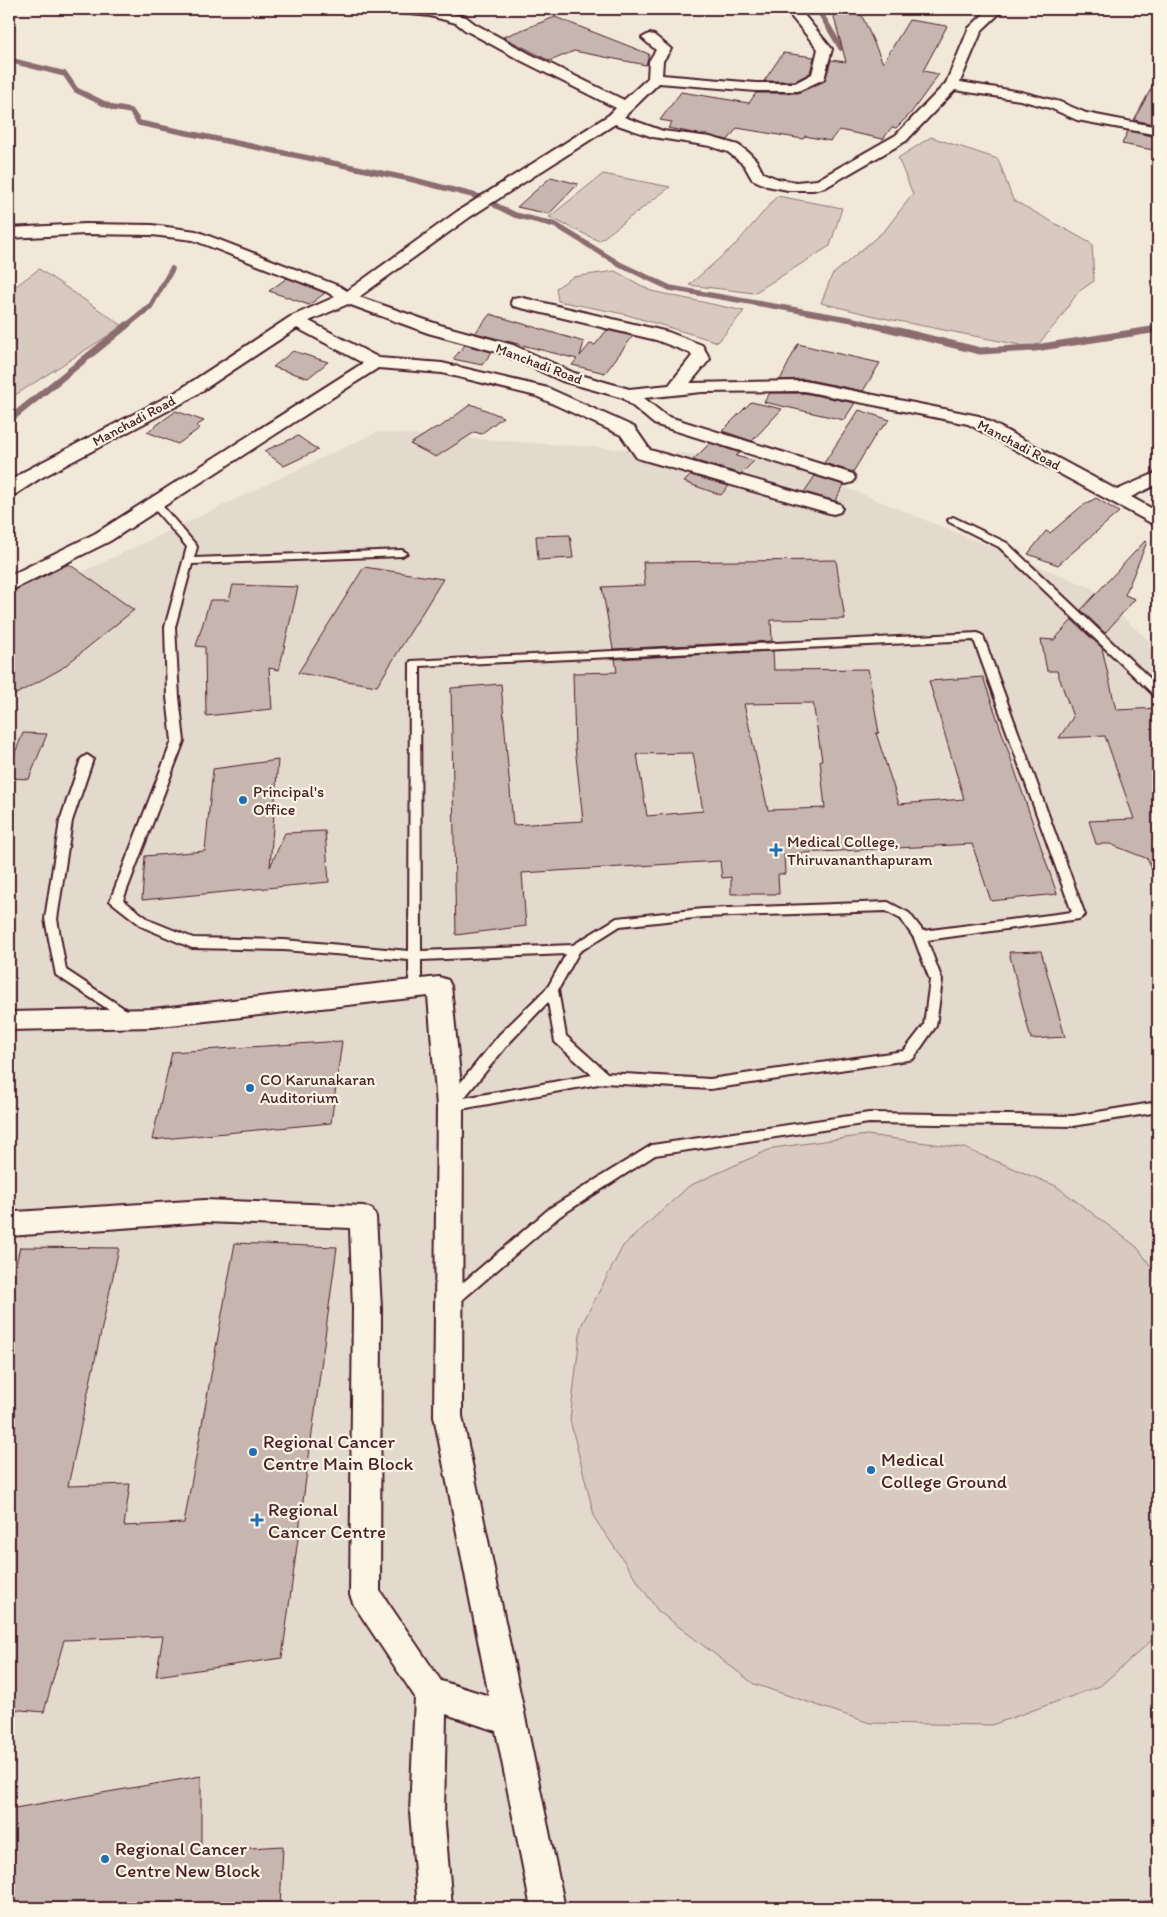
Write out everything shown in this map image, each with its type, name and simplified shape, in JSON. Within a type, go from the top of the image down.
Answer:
[{"type":"street","points":[[400,9],[431,12],[461,20],[470,27],[525,57],[626,106]]},
{"type":"street","points":[[792,9],[825,49],[824,52]]},
{"type":"street","points":[[614,118],[672,137],[723,144],[736,149],[754,167],[757,176],[776,185],[808,186],[821,184],[901,138],[912,128],[952,85],[976,28],[997,9]]},
{"type":"street","points":[[9,233],[85,229],[152,230],[196,236],[334,289],[347,298],[464,214],[614,118],[655,80],[697,81],[756,87],[798,87],[819,76],[824,52],[832,36],[827,29]]},
{"type":"street","points":[[649,38],[664,49],[656,61],[655,80]]},
{"type":"street","points":[[952,85],[1021,96],[1054,105],[1082,117],[1158,131]]},
{"type":"street","name":"Manchadi Road","points":[[9,490],[32,475],[182,396],[296,321],[347,298],[434,329],[507,349],[568,377],[629,394],[702,387],[804,386],[973,420],[1158,519]]},
{"type":"street","points":[[519,302],[662,336],[696,349],[702,356],[701,359],[675,389]]},
{"type":"street","points":[[296,321],[375,363],[442,368],[542,392],[628,431],[643,454],[833,508]]},
{"type":"street","points":[[9,584],[103,537],[375,363]]},
{"type":"street","points":[[629,394],[660,420],[846,478]]},
{"type":"street","points":[[1117,497],[1158,477]]},
{"type":"street","points":[[9,1021],[152,1018],[438,986],[450,1106],[448,1416],[548,1908]]},
{"type":"street","points":[[9,1224],[15,1222],[205,1211],[363,1217],[367,1308],[365,1595],[431,1693],[427,1812],[435,1908]]},
{"type":"street","points":[[431,1693],[509,1719]]},
{"type":"lane","points":[[155,504],[192,547],[170,627],[172,697],[178,741],[116,901],[147,924],[192,943],[284,946],[415,956],[575,949]]},
{"type":"lane","points":[[953,520],[1002,545],[1158,692]]},
{"type":"lane","points":[[189,561],[402,553]]},
{"type":"lane","points":[[416,989],[415,663],[978,636],[1079,915],[920,936]]},
{"type":"lane","points":[[87,759],[66,821],[52,919],[60,972],[129,1018]]},
{"type":"lane","points":[[888,906],[905,916],[920,936],[936,980],[930,1026],[908,1054],[710,1084],[604,1078],[450,1106],[504,1039],[552,990],[575,949],[617,922],[703,912],[888,906]]},
{"type":"lane","points":[[552,990],[560,1038],[604,1078]]},
{"type":"lane","points":[[448,1303],[555,1212],[652,1150],[869,1118],[1072,1121],[1158,1107]]},
{"type":"shaded area","points":[[931,137],[998,159],[1013,200],[1092,244],[1094,281],[1078,292],[1059,320],[1035,348],[883,318],[821,303],[832,275],[885,230],[913,194],[898,158]]},
{"type":"shaded area","points":[[603,174],[670,187],[599,241],[549,217]]},
{"type":"shaded area","points":[[777,196],[842,208],[830,246],[754,293],[689,285],[737,243]]},
{"type":"shaded area","points":[[39,269],[123,326],[9,399],[9,291]]},
{"type":"shaded area","points":[[615,271],[651,291],[744,311],[718,342],[624,314],[558,301],[556,288],[573,277]]},
{"type":"shaded area","points":[[377,432],[778,460],[1090,587],[1158,649],[1158,1908],[9,1908],[9,607]]},
{"type":"shaded area","name":"Medical College Ground","points":[[867,1135],[964,1148],[1056,1186],[1137,1247],[1158,1276],[1158,1635],[1100,1686],[992,1725],[870,1723],[754,1684],[658,1611],[595,1519],[570,1420],[581,1326],[623,1246],[689,1186],[773,1148]]},
{"type":"shaded area","points":[[1158,1900],[1158,1908],[1043,1908]]},
{"type":"building","points":[[859,9],[883,63],[909,20],[947,26],[923,71],[939,74],[911,113],[896,128],[892,127],[883,139],[839,130],[830,141],[805,136],[803,139],[737,128],[728,140],[668,128],[672,122],[660,120],[681,92],[749,103],[756,93],[798,93],[825,81],[831,60],[846,62],[832,10]]},
{"type":"building","points":[[555,17],[649,54],[646,65],[574,51],[550,61],[503,37]]},
{"type":"building","points":[[783,53],[814,57],[810,73],[795,81],[764,81]]},
{"type":"building","points":[[1158,76],[1158,125],[1134,120]]},
{"type":"building","points":[[1128,131],[1158,137],[1158,151],[1122,144]]},
{"type":"building","points":[[551,177],[578,184],[549,214],[517,207]]},
{"type":"building","points":[[287,278],[325,293],[309,305],[269,291]]},
{"type":"building","points":[[490,314],[584,342],[580,356],[590,344],[595,345],[607,330],[633,336],[605,373],[572,365],[577,359],[475,333]]},
{"type":"building","points":[[798,344],[880,363],[863,391],[804,379],[780,380]]},
{"type":"building","points":[[465,345],[492,352],[482,365],[453,359]]},
{"type":"building","points":[[293,351],[328,362],[308,378],[273,367]]},
{"type":"building","points":[[770,393],[804,393],[855,403],[844,420],[764,402]]},
{"type":"building","points":[[751,402],[782,409],[752,441],[722,431]]},
{"type":"building","points":[[471,404],[503,417],[481,434],[475,432],[436,457],[410,444],[437,427],[439,428]]},
{"type":"building","points":[[859,410],[890,420],[876,434],[853,472],[824,463]]},
{"type":"building","points":[[176,411],[204,421],[196,426],[200,428],[178,444],[147,432]]},
{"type":"building","points":[[298,436],[318,450],[284,466],[264,451]]},
{"type":"building","points":[[710,443],[740,453],[736,456],[754,461],[741,474],[693,460]]},
{"type":"building","points":[[691,475],[729,486],[721,495],[684,482]]},
{"type":"building","points":[[815,476],[844,485],[835,501],[804,492]]},
{"type":"building","points":[[1096,498],[1119,512],[1058,565],[1028,554],[1046,531],[1050,533],[1082,506]]},
{"type":"building","points":[[570,535],[573,558],[538,560],[536,536]]},
{"type":"building","points":[[1145,541],[1147,542],[1125,595],[1135,599],[1105,633],[1081,610]]},
{"type":"building","points":[[836,560],[845,619],[771,620],[772,641],[613,649],[602,587],[645,585],[643,562]]},
{"type":"building","points":[[69,564],[134,610],[61,669],[9,698],[9,593]]},
{"type":"building","points":[[364,567],[443,579],[377,686],[298,673]]},
{"type":"building","points":[[233,585],[298,587],[279,670],[269,668],[272,709],[206,716],[205,647],[196,646],[210,600],[229,600]]},
{"type":"building","points":[[1072,620],[1102,648],[1116,710],[1158,708],[1158,877],[1155,878],[1148,859],[1110,844],[1096,844],[1089,821],[1134,819],[1105,736],[1059,738],[1073,717],[1057,671],[1047,671],[1041,639],[1054,640]]},
{"type":"building","points":[[773,651],[774,670],[868,669],[879,733],[876,733],[899,804],[964,799],[929,681],[983,677],[1057,894],[991,901],[972,844],[784,854],[785,874],[778,874],[779,894],[731,894],[731,877],[722,878],[720,861],[522,873],[526,926],[456,935],[451,688],[501,684],[513,825],[583,821],[575,747],[573,673],[617,672],[615,659]],"holes":[[[813,703],[822,760],[820,760],[825,808],[768,810],[744,704]],[[693,753],[703,811],[647,816],[637,754]]]},
{"type":"building","points":[[23,733],[47,734],[29,779],[9,778],[9,768]]},
{"type":"building","name":"Principal's Office","points":[[278,760],[270,867],[285,833],[325,831],[329,882],[142,900],[145,856],[205,851],[213,769]]},
{"type":"building","points":[[1041,951],[1065,1037],[1031,1039],[1009,952]]},
{"type":"building","name":"CO Karunakaran Auditorium","points":[[342,1041],[331,1123],[152,1140],[172,1052]]},
{"type":"building","points":[[235,1243],[337,1247],[282,1658],[156,1676],[163,1636],[64,1640],[44,1712],[9,1709],[9,1292],[20,1247],[119,1248],[68,1486],[130,1484],[124,1526],[184,1523]]},
{"type":"building","name":"Regional Cancer Centre New Block","points":[[201,1776],[201,1851],[283,1846],[280,1908],[9,1908],[9,1809]]},
{"type":"waterway","points":[[818,9],[841,48]]},
{"type":"waterway","points":[[9,60],[65,74],[76,90],[113,108],[131,111],[139,123],[410,179],[480,197]]},
{"type":"waterway","points":[[495,205],[515,215],[556,225],[621,265],[670,288],[879,326]]},
{"type":"waterway","points":[[126,326],[150,307],[172,269]]},
{"type":"waterway","points":[[9,420],[127,325]]},
{"type":"waterway","points":[[874,325],[980,351],[1035,348],[1158,329]]},
{"type":"place","name":"Principal's Office","points":[[243,800]]},
{"type":"place","name":"Medical College, Thiruvananthapuram","points":[[776,850]]},
{"type":"place","name":"CO Karunakaran Auditorium","points":[[250,1088]]},
{"type":"place","name":"Regional Cancer Centre Main Block","points":[[253,1452]]},
{"type":"place","name":"Medical College Ground","points":[[871,1470]]},
{"type":"place","name":"Regional Cancer Centre","points":[[257,1520]]},
{"type":"place","name":"Regional Cancer Centre New Block","points":[[105,1859]]}]
